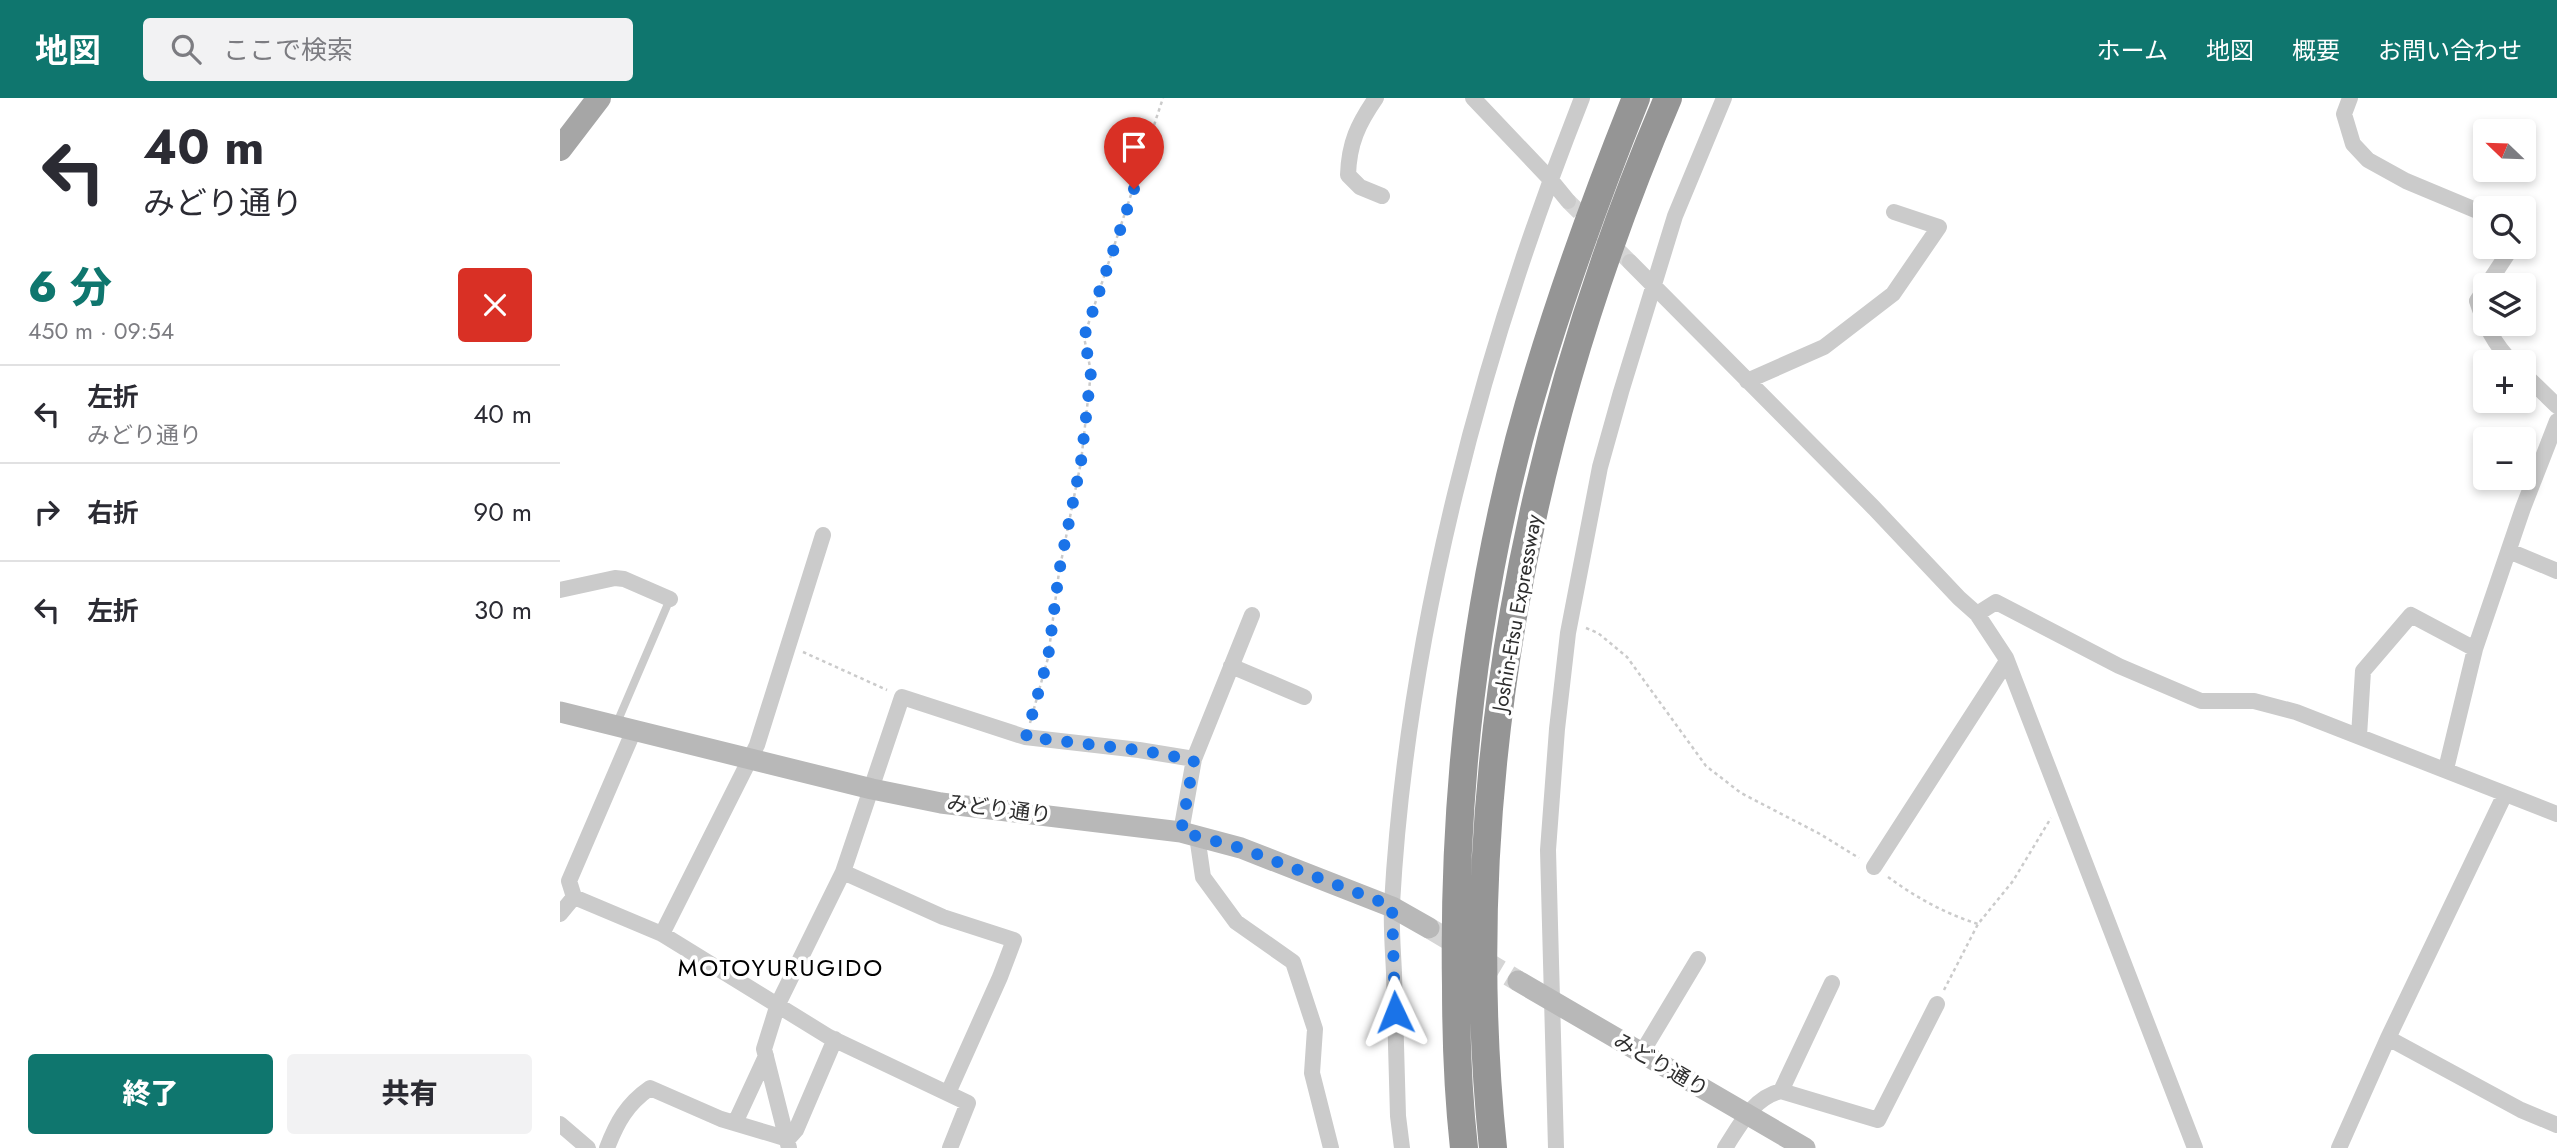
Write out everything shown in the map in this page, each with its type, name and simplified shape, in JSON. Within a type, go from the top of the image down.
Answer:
[{"type":"highway","name":"Joshin-Etsu Expressway","points":[[1464,1148],[1456,1037],[1455,933],[1458,832],[1466,734],[1478,640],[1508,489],[1545,352],[1588,221],[1636,98]]},
{"type":"highway","name":"Joshin-Etsu Expressway","points":[[1493,1148],[1485,1031],[1484,937],[1488,836],[1508,641],[1527,540],[1571,368],[1600,275],[1668,98]]},
{"type":"main road","points":[[560,149],[599,98]]},
{"type":"street","points":[[1377,98],[1366,113],[1349,149],[1348,175],[1360,187],[1382,196]]},
{"type":"street","points":[[1473,98],[1568,201]]},
{"type":"street","points":[[1402,1148],[1398,1116],[1392,906],[1404,774],[1431,596],[1492,359],[1550,179],[1582,98]]},
{"type":"street","points":[[1556,1148],[1548,850],[1557,729],[1571,620],[1600,467],[1675,216],[1724,98]]},
{"type":"street","points":[[2350,98],[2344,114],[2353,144],[2368,160],[2406,181],[2473,209]]},
{"type":"street","points":[[1746,381],[1824,347],[1893,294],[1938,227],[1894,212]]},
{"type":"street","points":[[1630,262],[1977,614],[2007,661],[2195,1148]]},
{"type":"street","points":[[2536,386],[2557,406]]},
{"type":"street","points":[[2446,769],[2475,649],[2523,508],[2557,421]]},
{"type":"street","points":[[662,934],[757,745],[823,535]]},
{"type":"street","points":[[2509,551],[2557,571]]},
{"type":"street","points":[[560,590],[615,578],[624,579],[670,599]]},
{"type":"street","points":[[1977,614],[1996,602],[2119,666],[2202,701],[2254,701],[2296,712],[2557,814]]},
{"type":"street","points":[[1252,615],[1194,760],[1189,834],[1203,877],[1236,922],[1293,962],[1315,1029],[1312,1073],[1331,1148]]},
{"type":"street","points":[[2359,736],[2363,671],[2411,615],[2475,649]]},
{"type":"street","points":[[1874,867],[2007,661]]},
{"type":"street","points":[[1231,666],[1304,697]]},
{"type":"street","points":[[789,1143],[764,1049],[778,1004],[843,872],[902,697],[1026,737],[1139,750],[1194,760]]},
{"type":"street","name":"みどり通り","points":[[560,712],[872,789],[941,803],[1189,834],[1241,848],[1392,906],[1429,928]]},
{"type":"street","points":[[574,897],[569,881],[625,728]]},
{"type":"street","points":[[2339,1148],[2388,1038],[2505,794]]},
{"type":"street","points":[[843,872],[943,917],[1014,940],[948,1093]]},
{"type":"street","points":[[560,914],[574,897]]},
{"type":"street","points":[[574,897],[662,934],[835,1039],[968,1102],[953,1147]]},
{"type":"street","points":[[1641,1054],[1698,959]]},
{"type":"street","name":"みどり通り","points":[[1518,981],[1804,1148]]},
{"type":"street","points":[[1781,1091],[1832,983]]},
{"type":"street","points":[[1725,1148],[1747,1115],[1765,1095],[1781,1091],[1878,1120],[1937,1004]]},
{"type":"street","points":[[2388,1038],[2521,1110],[2557,1125]]},
{"type":"street","points":[[789,1143],[835,1039]]},
{"type":"street","points":[[736,1123],[766,1056]]},
{"type":"street","points":[[607,1148],[617,1122],[634,1100],[650,1088],[789,1143]]},
{"type":"street","points":[[560,1124],[588,1148]]},
{"type":"lane","points":[[625,728],[670,599]]},
{"type":"path","points":[[1026,737],[1048,658],[1059,572],[1081,462],[1091,372],[1084,337],[1163,98]]},
{"type":"path","points":[[1571,620],[1598,634],[1627,657],[1706,766],[1741,793],[1820,834],[1903,888],[1961,919],[1978,924]]},
{"type":"path","points":[[790,646],[902,697]]},
{"type":"path","points":[[1937,1004],[1978,924],[2013,881],[2049,820],[2065,807]]},
{"type":"tunnel","points":[[1568,201],[1630,262]]},
{"type":"tunnel","points":[[1429,928],[1518,981]]},
{"type":"district","name":"MOTOYURUGIDO","points":[[781,967]]},
{"type":"route","points":[[1134,189],[1084,337],[1091,372],[1081,462],[1059,572],[1048,658],[1026,737],[1139,750],[1194,760],[1181,832],[1241,848],[1392,906],[1395,1012]]}]
